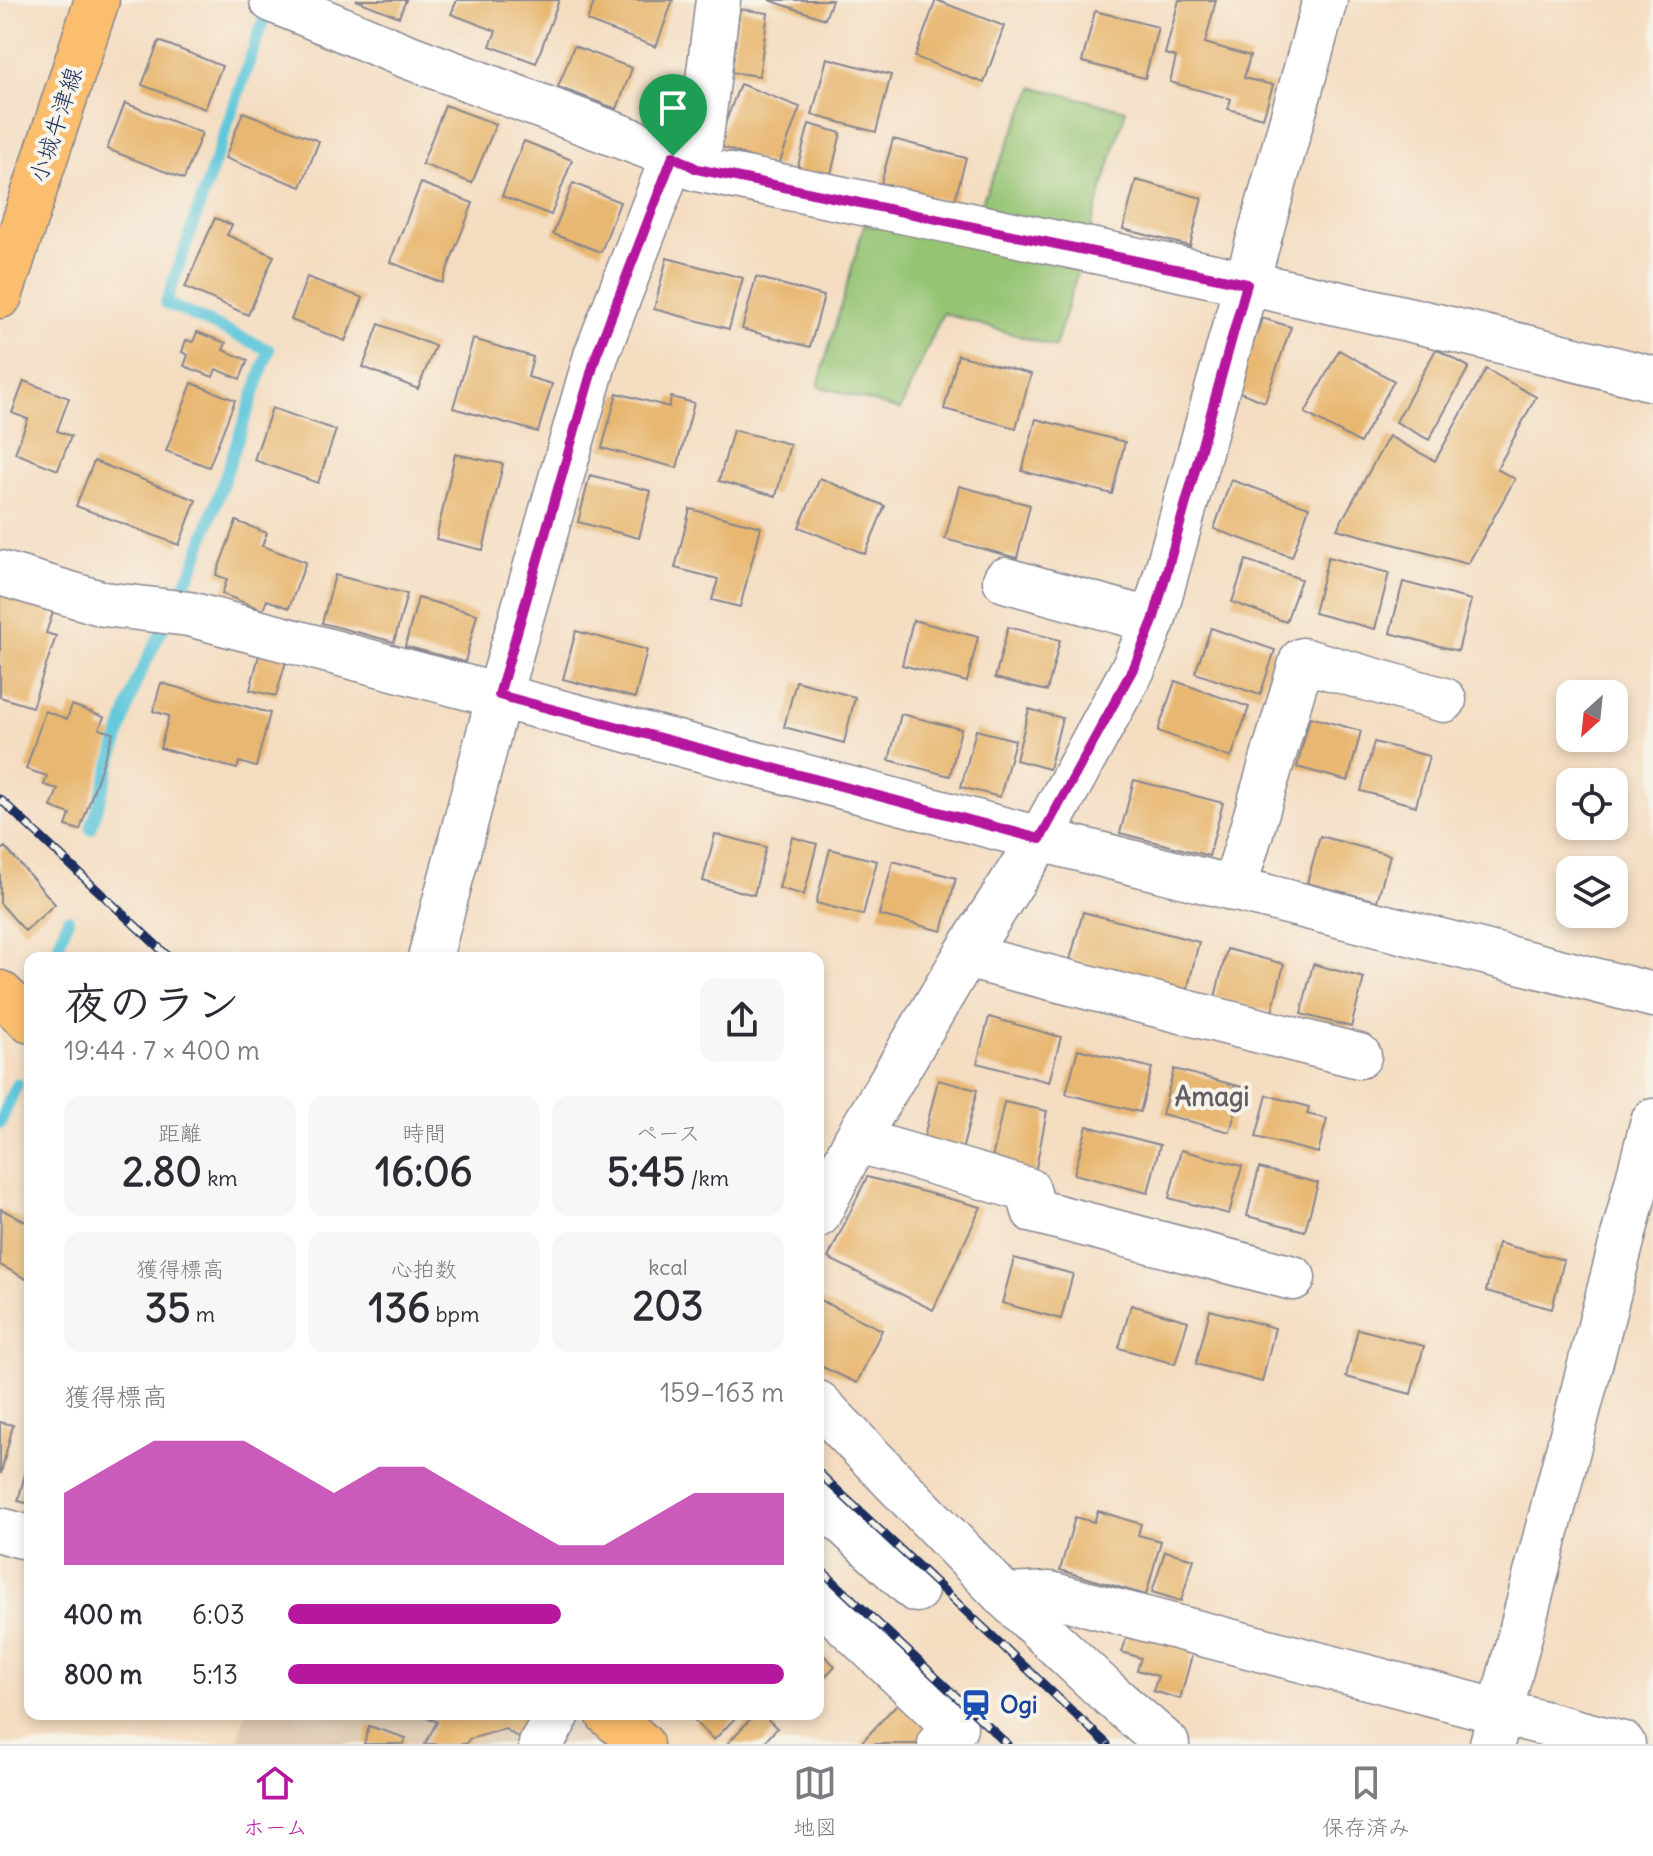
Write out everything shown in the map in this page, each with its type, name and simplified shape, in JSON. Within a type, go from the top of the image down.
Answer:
[{"type":"main road","name":"小城牛津線","points":[[0,296],[97,0]]},
{"type":"main road","points":[[0,993],[24,1015]]},
{"type":"main road","points":[[615,1720],[641,1744]]},
{"type":"street","points":[[432,952],[499,695],[596,356],[685,162],[718,0]]},
{"type":"street","points":[[824,1203],[856,1140],[965,956],[1040,839],[1135,665],[1153,621],[1325,0]]},
{"type":"street","points":[[279,3],[404,55],[685,162],[1524,346],[1653,379]]},
{"type":"street","points":[[0,573],[104,604],[176,612],[1040,839],[1653,995]]},
{"type":"street","points":[[1005,580],[1153,621]]},
{"type":"street","points":[[1234,889],[1302,660],[1444,700]]},
{"type":"street","points":[[965,956],[1359,1056]]},
{"type":"street","points":[[1496,1728],[1653,1121]]},
{"type":"street","points":[[856,1140],[1028,1190],[1034,1211],[1293,1278]]},
{"type":"street","points":[[824,1409],[1005,1596],[1167,1744]]},
{"type":"street","points":[[824,1505],[916,1590]]},
{"type":"street","points":[[0,1530],[24,1536]]},
{"type":"street","points":[[1005,1596],[1050,1594],[1496,1728],[1623,1744]]},
{"type":"street","points":[[824,1604],[954,1738]]},
{"type":"street","points":[[824,1628],[875,1676],[879,1672],[954,1738]]},
{"type":"street","points":[[541,1744],[555,1720]]},
{"type":"shaded area","points":[[243,1720],[579,1720],[604,1744],[237,1744]]},
{"type":"green space","points":[[1034,87],[1126,110],[1055,347],[943,313],[900,410],[818,386],[864,225],[965,238]]},
{"type":"building","points":[[356,0],[406,0],[399,17]]},
{"type":"building","points":[[457,0],[559,0],[536,63],[490,46],[496,31],[451,14]]},
{"type":"building","points":[[595,0],[673,0],[656,47],[587,21]]},
{"type":"building","points":[[769,0],[832,0],[825,19]]},
{"type":"building","points":[[936,0],[1004,26],[984,83],[915,57]]},
{"type":"building","points":[[1179,0],[1216,0],[1205,43],[1250,56],[1244,78],[1273,85],[1263,118],[1228,109],[1231,99],[1170,82],[1176,57],[1165,54]]},
{"type":"building","points":[[740,9],[768,13],[759,76],[730,72]]},
{"type":"building","points":[[1095,11],[1158,27],[1145,78],[1082,62]]},
{"type":"building","points":[[159,41],[222,66],[205,109],[142,85]]},
{"type":"building","points":[[574,46],[632,68],[617,109],[558,87]]},
{"type":"building","points":[[827,58],[891,75],[876,132],[812,115]]},
{"type":"building","points":[[740,84],[800,107],[778,167],[717,145]]},
{"type":"building","points":[[125,103],[202,133],[184,179],[107,149]]},
{"type":"building","points":[[445,105],[496,124],[472,183],[422,164]]},
{"type":"building","points":[[243,112],[319,141],[301,187],[225,158]]},
{"type":"building","points":[[809,124],[841,133],[829,182],[796,173]]},
{"type":"building","points":[[893,139],[966,158],[954,203],[881,183]]},
{"type":"building","points":[[524,141],[572,160],[551,215],[502,196]]},
{"type":"building","points":[[1136,180],[1202,198],[1190,246],[1123,229]]},
{"type":"building","points":[[421,183],[473,203],[442,283],[390,262]]},
{"type":"building","points":[[573,183],[620,202],[601,252],[553,234]]},
{"type":"building","points":[[215,218],[232,225],[227,235],[274,256],[248,315],[185,287]]},
{"type":"building","points":[[667,258],[743,278],[729,329],[654,309]]},
{"type":"building","points":[[307,277],[363,298],[345,341],[291,320]]},
{"type":"building","points":[[756,277],[824,296],[810,347],[742,329]]},
{"type":"building","points":[[1262,318],[1291,327],[1265,402],[1237,391]]},
{"type":"building","points":[[379,324],[435,346],[418,389],[363,367]]},
{"type":"building","points":[[197,332],[226,343],[223,350],[248,360],[240,379],[216,369],[213,377],[184,366],[188,355],[182,352],[186,340],[193,342]]},
{"type":"building","points":[[473,339],[533,357],[528,377],[552,384],[538,432],[453,408]]},
{"type":"building","points":[[1436,349],[1469,367],[1429,440],[1396,422]]},
{"type":"building","points":[[1339,350],[1394,381],[1360,443],[1305,413]]},
{"type":"building","points":[[958,355],[1031,374],[1016,428],[944,409]]},
{"type":"building","points":[[1486,369],[1536,397],[1497,469],[1515,479],[1468,564],[1337,529],[1389,436],[1435,461]]},
{"type":"building","points":[[24,381],[69,398],[57,431],[71,436],[58,470],[15,453],[28,419],[12,413]]},
{"type":"building","points":[[192,383],[235,400],[209,467],[166,451]]},
{"type":"building","points":[[617,393],[669,407],[671,397],[694,403],[677,468],[602,448]]},
{"type":"building","points":[[272,408],[336,430],[318,483],[254,460]]},
{"type":"building","points":[[1036,419],[1125,442],[1112,494],[1022,471]]},
{"type":"building","points":[[733,430],[790,444],[776,496],[719,481]]},
{"type":"building","points":[[455,454],[503,464],[483,550],[436,539]]},
{"type":"building","points":[[94,461],[196,500],[179,545],[76,506]]},
{"type":"building","points":[[590,475],[651,491],[639,538],[578,522]]},
{"type":"building","points":[[820,478],[885,506],[865,554],[799,527]]},
{"type":"building","points":[[1231,480],[1309,507],[1292,557],[1214,529]]},
{"type":"building","points":[[959,486],[1030,505],[1017,558],[945,539]]},
{"type":"building","points":[[690,509],[761,527],[740,607],[712,600],[718,579],[675,568]]},
{"type":"building","points":[[236,521],[267,533],[262,546],[306,562],[289,608],[267,600],[263,610],[222,594],[227,579],[216,575]]},
{"type":"building","points":[[1328,557],[1389,573],[1375,629],[1314,613]]},
{"type":"building","points":[[1246,560],[1301,579],[1286,622],[1232,602]]},
{"type":"building","points":[[335,575],[407,594],[394,642],[322,623]]},
{"type":"building","points":[[1403,582],[1471,600],[1458,651],[1390,633]]},
{"type":"building","points":[[0,594],[53,612],[46,633],[56,636],[32,707],[0,697]]},
{"type":"building","points":[[418,598],[477,614],[465,662],[405,646]]},
{"type":"building","points":[[913,620],[978,637],[967,682],[902,665]]},
{"type":"building","points":[[1008,627],[1060,640],[1047,691],[995,678]]},
{"type":"building","points":[[1211,628],[1275,650],[1260,695],[1195,673]]},
{"type":"building","points":[[576,631],[647,650],[635,698],[563,679]]},
{"type":"building","points":[[260,651],[287,658],[276,696],[250,690]]},
{"type":"building","points":[[796,681],[855,697],[844,743],[784,727]]},
{"type":"building","points":[[1175,681],[1249,707],[1231,758],[1158,731]]},
{"type":"building","points":[[161,683],[270,713],[256,767],[239,762],[237,769],[160,748],[169,716],[153,711]]},
{"type":"building","points":[[72,705],[104,717],[99,729],[113,733],[80,830],[66,826],[70,814],[51,807],[58,789],[44,785],[47,776],[26,769],[45,711],[67,719]]},
{"type":"building","points":[[1029,709],[1062,718],[1049,769],[1016,760]]},
{"type":"building","points":[[901,714],[961,729],[950,776],[889,760]]},
{"type":"building","points":[[1310,717],[1361,731],[1348,781],[1297,767]]},
{"type":"building","points":[[976,730],[1015,740],[1000,797],[961,787]]},
{"type":"building","points":[[1374,742],[1429,756],[1416,806],[1361,791]]},
{"type":"building","points":[[1134,780],[1223,803],[1209,856],[1120,833]]},
{"type":"building","points":[[715,834],[766,847],[754,895],[703,881]]},
{"type":"building","points":[[1320,836],[1390,855],[1377,901],[1307,883]]},
{"type":"building","points":[[792,837],[817,844],[804,895],[779,888]]},
{"type":"building","points":[[5,847],[55,904],[25,931],[0,903],[0,851]]},
{"type":"building","points":[[830,849],[877,861],[863,915],[816,903]]},
{"type":"building","points":[[893,861],[956,878],[942,931],[879,915]]},
{"type":"building","points":[[1083,912],[1199,942],[1187,991],[1070,960]]},
{"type":"building","points":[[1227,949],[1284,964],[1272,1012],[1215,997]]},
{"type":"building","points":[[1313,964],[1364,978],[1351,1027],[1301,1014]]},
{"type":"building","points":[[989,1017],[1061,1037],[1049,1082],[977,1063]]},
{"type":"building","points":[[1078,1049],[1152,1068],[1140,1112],[1066,1094]]},
{"type":"building","points":[[1174,1069],[1242,1087],[1230,1132],[1162,1114]]},
{"type":"building","points":[[938,1080],[977,1090],[961,1155],[922,1145]]},
{"type":"building","points":[[1267,1095],[1309,1107],[1307,1114],[1327,1119],[1318,1153],[1256,1137]]},
{"type":"building","points":[[1004,1102],[1047,1111],[1035,1173],[991,1164]]},
{"type":"building","points":[[1087,1126],[1160,1145],[1148,1193],[1074,1174]]},
{"type":"building","points":[[1181,1150],[1242,1166],[1229,1214],[1169,1198]]},
{"type":"building","points":[[1259,1168],[1318,1183],[1305,1231],[1247,1216]]},
{"type":"building","points":[[867,1177],[981,1207],[933,1310],[828,1258]]},
{"type":"building","points":[[1,1209],[24,1221],[24,1278],[0,1265]]},
{"type":"building","points":[[1498,1243],[1564,1260],[1552,1309],[1486,1291]]},
{"type":"building","points":[[1014,1258],[1073,1274],[1061,1319],[1002,1303]]},
{"type":"building","points":[[824,1302],[882,1330],[857,1383],[824,1368]]},
{"type":"building","points":[[1131,1305],[1188,1321],[1175,1364],[1119,1348]]},
{"type":"building","points":[[1210,1310],[1275,1328],[1262,1382],[1196,1364]]},
{"type":"building","points":[[1358,1329],[1424,1346],[1411,1394],[1346,1377]]},
{"type":"building","points":[[0,1422],[13,1425],[1,1473],[0,1473]]},
{"type":"building","points":[[24,1478],[24,1502],[18,1501]]},
{"type":"building","points":[[1098,1511],[1141,1524],[1138,1535],[1161,1541],[1146,1595],[1060,1570],[1075,1517],[1094,1522]]},
{"type":"building","points":[[1165,1551],[1194,1559],[1181,1601],[1152,1592]]},
{"type":"building","points":[[1129,1630],[1194,1648],[1180,1699],[1153,1691],[1158,1676],[1137,1670],[1141,1658],[1122,1652]]},
{"type":"building","points":[[824,1656],[835,1666],[824,1678]]},
{"type":"building","points":[[907,1693],[962,1744],[860,1744]]},
{"type":"building","points":[[433,1720],[534,1720],[522,1740],[505,1729],[469,1739],[466,1744],[425,1744],[437,1722]]},
{"type":"building","points":[[697,1720],[733,1720],[714,1740],[695,1722]]},
{"type":"building","points":[[749,1720],[768,1720],[777,1728],[763,1744],[727,1744]]},
{"type":"building","points":[[369,1726],[406,1738],[404,1744],[364,1744]]},
{"type":"waterway","points":[[91,829],[136,682],[194,566],[269,350],[166,303],[269,4]]},
{"type":"waterway","points":[[56,952],[68,919]]},
{"type":"waterway","points":[[0,1123],[17,1084]]},
{"type":"railway","points":[[0,799],[164,952]]},
{"type":"railway","points":[[824,1478],[1107,1744]]},
{"type":"railway","points":[[824,1573],[1007,1744]]},
{"type":"place","name":"Ogi","points":[[976,1705]]},
{"type":"district","name":"Amagi","points":[[1212,1097]]},
{"type":"route","points":[[673,156],[697,169],[1247,284],[1153,621],[1135,665],[1040,839],[499,695],[596,356],[673,156]]}]
